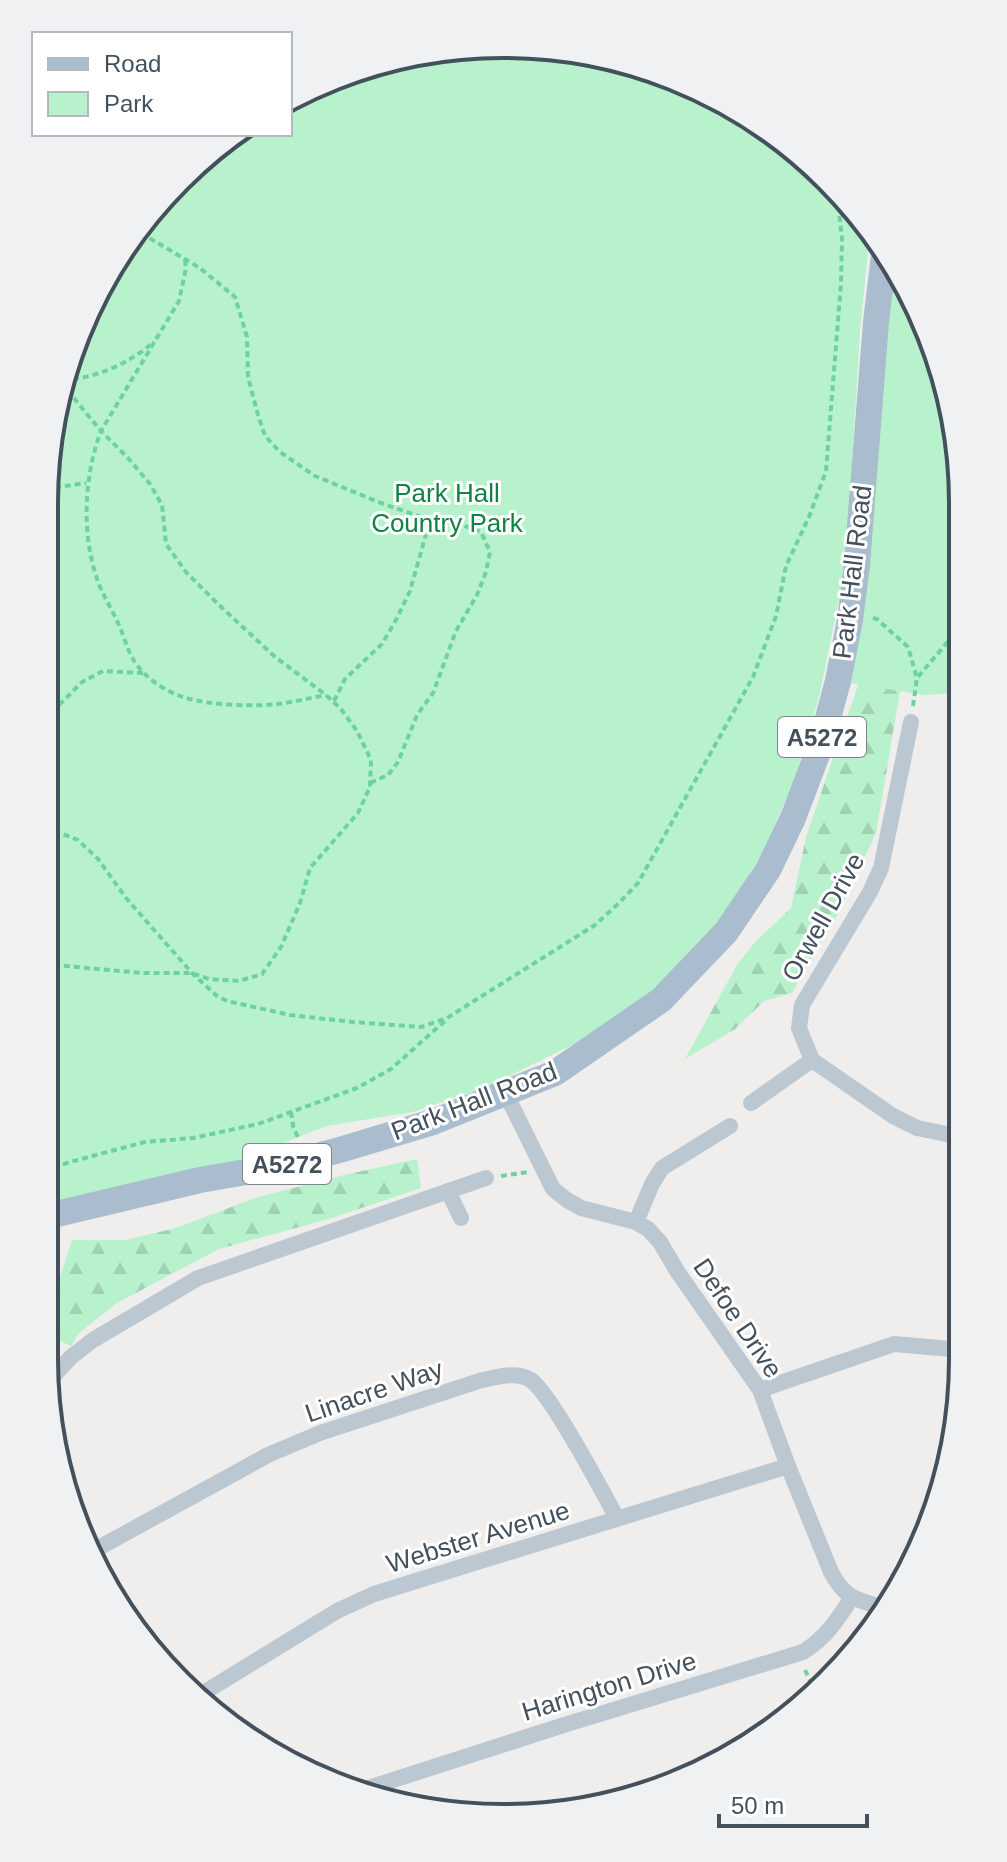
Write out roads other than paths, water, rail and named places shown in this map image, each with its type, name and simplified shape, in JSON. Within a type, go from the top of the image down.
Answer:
[{"type":"main road","name":"Park Hall Road","points":[[58,1214],[293,1162],[433,1122],[506,1094],[555,1073],[661,1000],[726,932],[768,870],[793,818],[821,744],[838,681],[857,565],[882,270]]},
{"type":"street","name":"Orwell Drive","points":[[812,1060],[799,1028],[802,1005],[870,892],[881,868],[911,722]]},
{"type":"street","points":[[751,1103],[812,1060],[893,1116],[917,1128],[949,1135]]},
{"type":"street","name":"Defoe Drive","points":[[506,1094],[553,1189],[581,1208],[636,1222],[660,1242],[760,1390],[831,1572],[839,1588],[852,1597]]},
{"type":"street","points":[[636,1222],[662,1168],[730,1126]]},
{"type":"street","points":[[58,1372],[93,1340],[198,1278],[486,1178]]},
{"type":"street","points":[[448,1191],[461,1218]]},
{"type":"street","points":[[760,1390],[894,1344],[949,1349]]},
{"type":"street","name":"Linacre Way","points":[[100,1547],[281,1450],[320,1433],[482,1380],[507,1375],[519,1375],[538,1387],[565,1425],[617,1518]]},
{"type":"street","name":"Webster Avenue","points":[[207,1691],[337,1611],[374,1594],[788,1466]]},
{"type":"street","points":[[852,1597],[875,1605]]},
{"type":"street","name":"Harington Drive","points":[[377,1785],[797,1654],[819,1643],[852,1597]]},
{"type":"park label","name":"Park Hall Country Park","points":[[447,508]]}]
